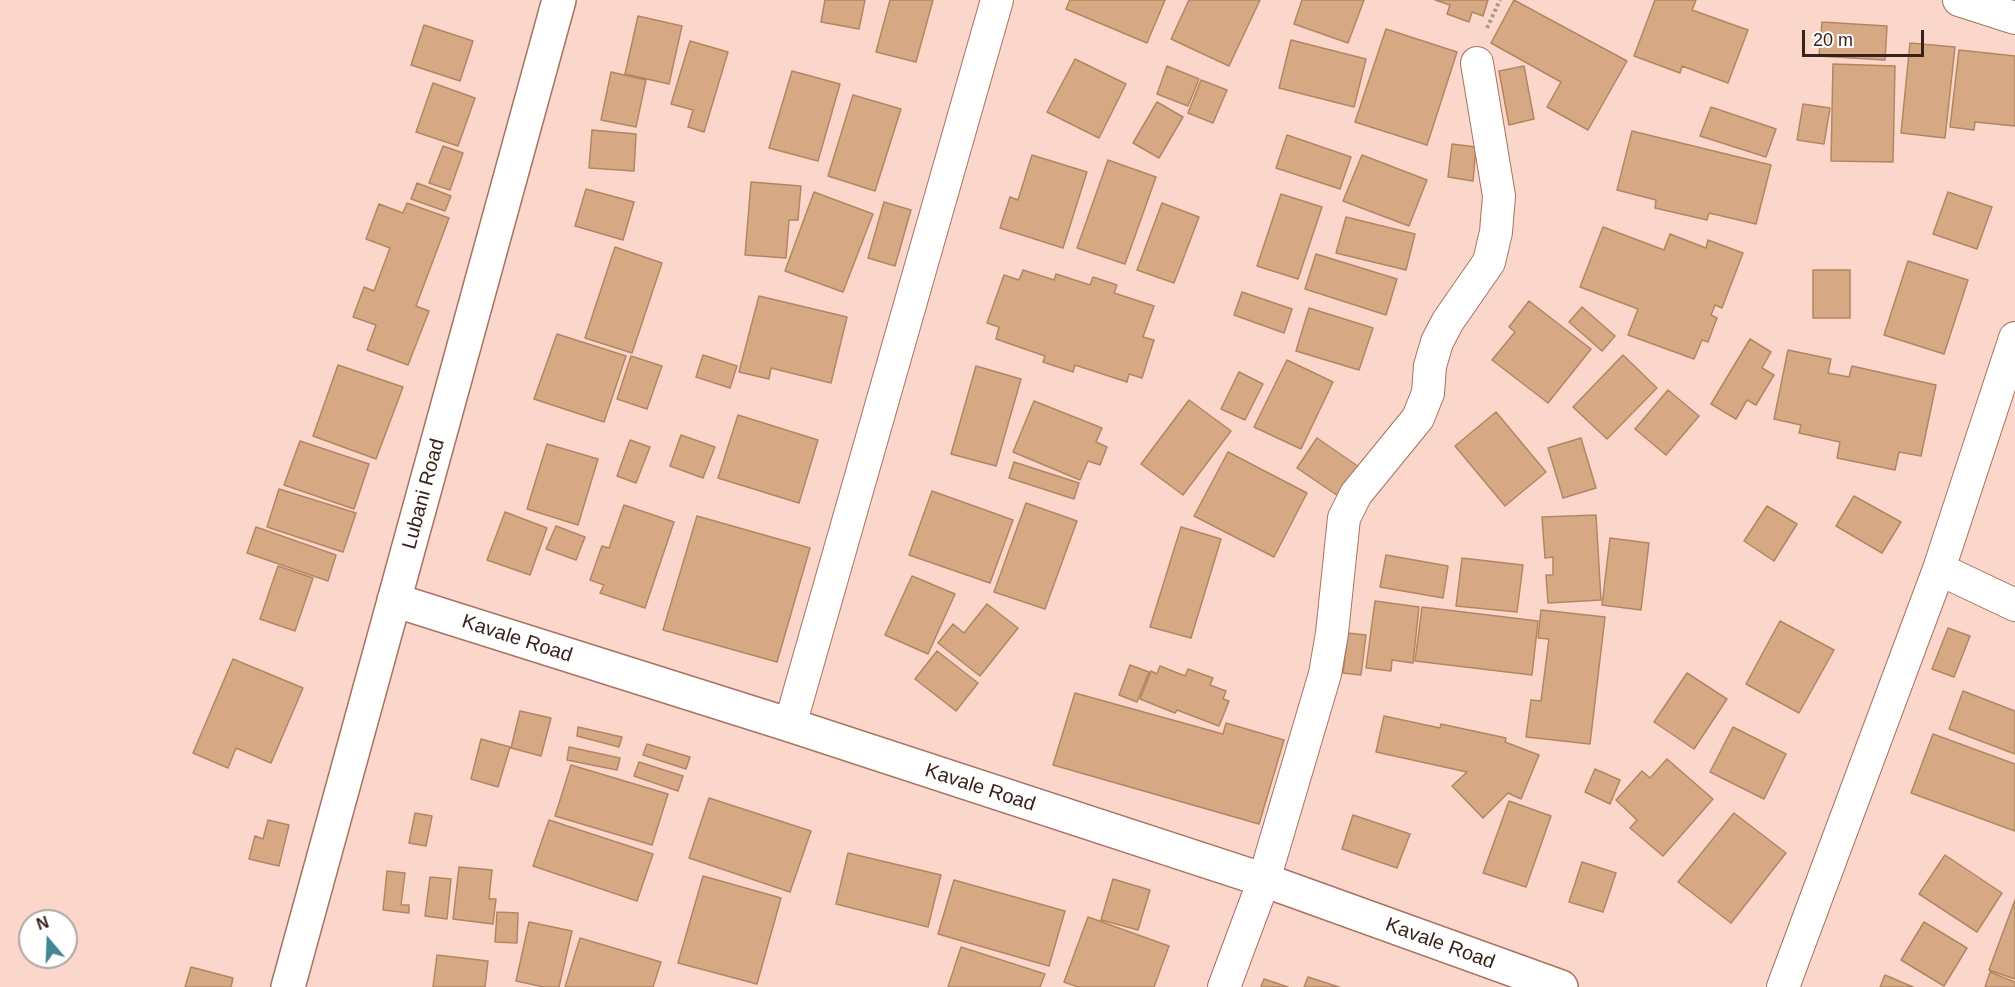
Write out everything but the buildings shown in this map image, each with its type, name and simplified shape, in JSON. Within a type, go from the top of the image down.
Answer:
[{"type":"street","name":"Lubani Road","points":[[288,987],[559,0]]},
{"type":"street","points":[[790,726],[997,0]]},
{"type":"street","points":[[1959,0],[2015,18]]},
{"type":"street","points":[[1224,987],[1264,880],[1325,674],[1332,633],[1344,518],[1356,494],[1418,418],[1428,393],[1430,366],[1437,342],[1448,321],[1489,262],[1496,232],[1499,196],[1477,63]]},
{"type":"street","points":[[1783,987],[1939,569],[2015,338]]},
{"type":"street","points":[[1939,569],[2015,605]]},
{"type":"street","name":"Kavale Road","points":[[394,600],[1264,880],[1562,987]]}]
